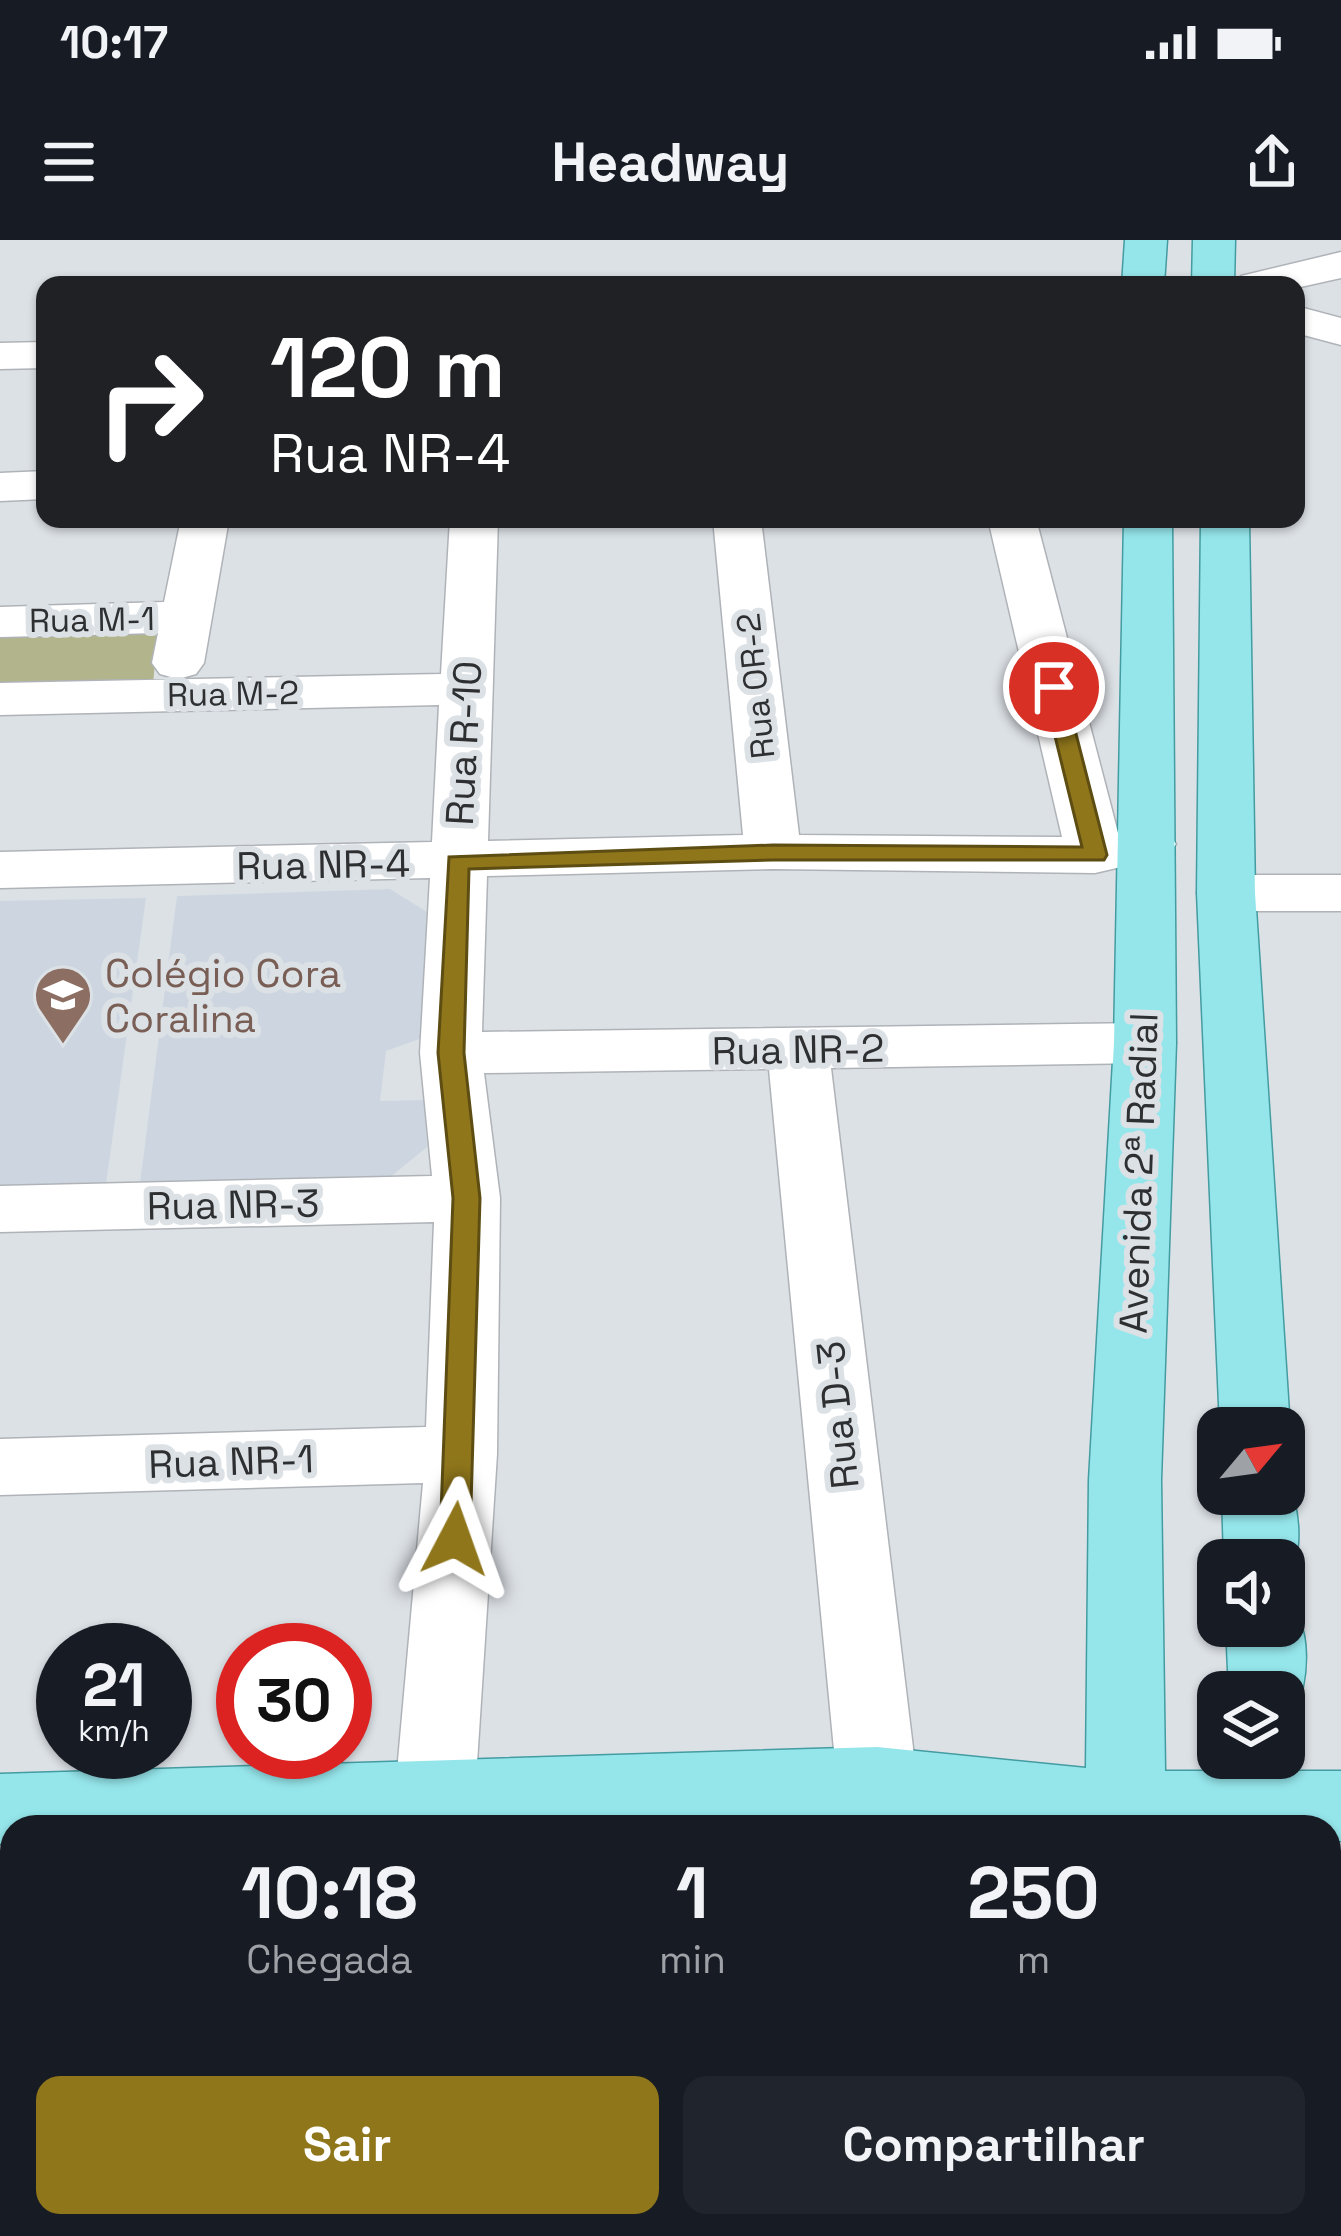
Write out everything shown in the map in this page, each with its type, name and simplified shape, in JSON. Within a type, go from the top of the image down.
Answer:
[{"type":"main road","points":[[1144,276],[1146,240]]},
{"type":"main road","points":[[1176,240],[1177,276]]},
{"type":"main road","points":[[1213,276],[1214,240]]},
{"type":"main road","name":"Avenida 2ª Radial","points":[[1124,1815],[1125,1480],[1145,1043],[1122,850],[1147,528]]},
{"type":"main road","points":[[1225,528],[1226,893],[1254,1407]]},
{"type":"main road","points":[[0,1809],[430,1810],[877,1781],[1117,1815]]},
{"type":"main road","points":[[1134,1815],[1290,1800]]},
{"type":"street","points":[[1294,276],[1341,265]]},
{"type":"street","points":[[1305,322],[1341,332]]},
{"type":"street","points":[[0,356],[36,355]]},
{"type":"street","points":[[0,487],[36,485]]},
{"type":"street","points":[[174,693],[184,617],[204,528]]},
{"type":"street","name":"Rua R-10","points":[[430,1810],[461,1454],[466,1198],[451,1053],[474,528]]},
{"type":"street","name":"Rua OR-2","points":[[738,528],[773,852]]},
{"type":"street","points":[[1015,528],[1122,850]]},
{"type":"street","name":"Rua M-1","points":[[0,622],[184,617]]},
{"type":"street","name":"Rua M-2","points":[[0,699],[465,689]]},
{"type":"street","name":"Rua NR-4","points":[[0,870],[773,852],[1122,850]]},
{"type":"street","points":[[1226,893],[1341,892]]},
{"type":"street","name":"Rua NR-2","points":[[451,1053],[1145,1043]]},
{"type":"street","name":"Rua D-3","points":[[798,1049],[877,1781]]},
{"type":"street","name":"Rua NR-3","points":[[0,1209],[466,1198]]},
{"type":"street","name":"Rua NR-1","points":[[0,1467],[461,1454]]},
{"type":"shaded area","points":[[390,889],[427,912],[422,1038],[386,1051],[380,1101],[424,1100],[427,1147],[383,1183],[139,1191],[177,896]]},
{"type":"shaded area","name":"Colégio Cora Coralina","points":[[146,898],[105,1191],[0,1194],[0,901]]},
{"type":"green space","points":[[158,626],[153,685],[0,690],[0,631]]},
{"type":"place","name":"Colégio Cora Coralina","points":[[63,1046]]},
{"type":"route","points":[[455,1539],[466,1198],[451,1053],[458,862],[773,852],[1095,855],[1054,687]]}]
